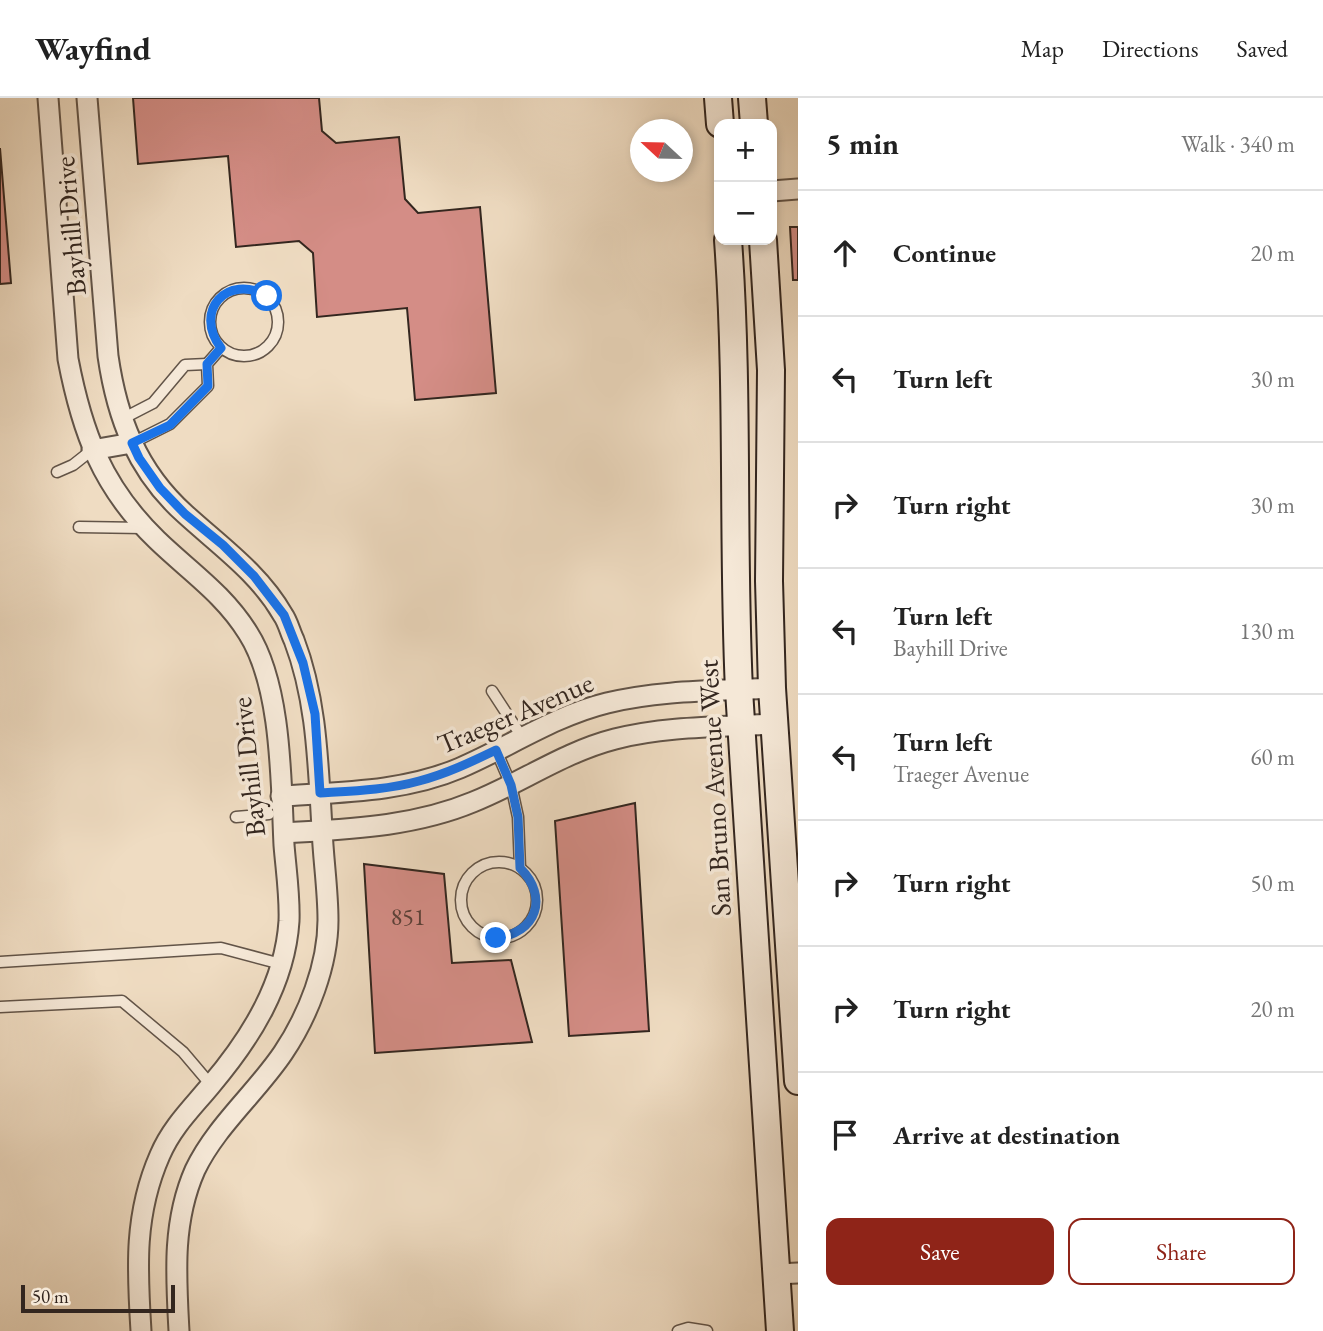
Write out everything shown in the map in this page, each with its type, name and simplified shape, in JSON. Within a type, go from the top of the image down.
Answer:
[{"type":"main road","points":[[718,98],[720,119]]},
{"type":"main road","points":[[752,98],[754,119]]},
{"type":"main road","name":"San Bruno Avenue West","points":[[728,245],[735,364],[735,541],[739,690],[787,1274],[780,1331]]},
{"type":"main road","points":[[763,245],[771,370],[769,591],[772,688],[798,1081]]},
{"type":"street","name":"Bayhill Drive","points":[[48,98],[68,359],[76,401],[92,450],[105,477],[130,513],[225,601],[250,634],[265,675],[276,720],[289,920],[281,964],[270,996],[252,1031],[211,1085],[179,1121],[160,1153],[146,1193],[138,1234],[137,1273],[141,1331]]},
{"type":"street","name":"Bayhill Drive","points":[[88,98],[108,356],[113,393],[122,419],[139,458],[160,488],[254,576],[284,615],[303,663],[315,714],[328,922],[321,968],[306,1012],[284,1052],[211,1143],[195,1170],[183,1203],[177,1238],[179,1331]]},
{"type":"street","points":[[777,191],[798,189]]},
{"type":"street","points":[[92,450],[132,443]]},
{"type":"street","name":"Traeger Avenue","points":[[281,796],[376,789],[418,782],[459,768],[563,718],[605,704],[647,695],[772,688]]},
{"type":"street","points":[[284,833],[380,826],[427,818],[473,803],[577,752],[614,740],[652,732],[774,724]]},
{"type":"lane","points":[[242,287],[255,289],[267,296],[275,307],[278,320],[277,333],[270,345],[259,353],[246,357],[233,355],[221,348],[213,337],[209,324],[218,299],[229,291],[242,287]]},
{"type":"lane","points":[[132,443],[170,425],[208,386],[207,364],[221,348]]},
{"type":"lane","points":[[122,419],[153,402],[186,365],[207,364]]},
{"type":"lane","points":[[57,472],[73,465],[92,450]]},
{"type":"lane","points":[[79,527],[145,528]]},
{"type":"lane","points":[[492,691],[522,737]]},
{"type":"lane","points":[[496,750],[511,785],[518,817],[520,868],[535,888],[537,900],[528,923],[509,937],[496,938],[474,929],[461,907],[460,894],[465,882],[484,866],[496,862],[520,868]]},
{"type":"lane","points":[[269,814],[281,796]]},
{"type":"lane","points":[[236,817],[269,814]]},
{"type":"lane","points":[[269,814],[284,833]]},
{"type":"lane","points":[[0,962],[221,947],[281,964]]},
{"type":"lane","points":[[0,1007],[122,1001],[183,1052],[211,1085]]},
{"type":"lane","points":[[678,1331],[688,1328],[707,1331]]},
{"type":"building","points":[[133,98],[319,98],[322,131],[336,143],[399,137],[405,199],[418,213],[480,207],[496,393],[415,400],[407,308],[317,317],[313,253],[299,241],[236,247],[228,156],[138,164]]},
{"type":"building","points":[[0,148],[11,283],[0,284]]},
{"type":"building","points":[[790,227],[798,227],[798,280],[793,280]]},
{"type":"building","points":[[635,803],[649,1031],[569,1036],[555,821]]},
{"type":"building","points":[[364,864],[444,874],[452,963],[511,960],[532,1042],[375,1053]]},
{"type":"route","points":[[267,296],[255,289],[242,287],[229,291],[218,299],[209,324],[213,337],[221,348],[207,364],[208,386],[170,425],[132,443],[160,488],[254,576],[284,615],[303,663],[315,714],[320,793],[376,789],[418,782],[459,768],[496,750],[511,785],[518,817],[520,868],[535,888],[537,900],[528,923],[520,931],[509,937],[496,938]]}]
